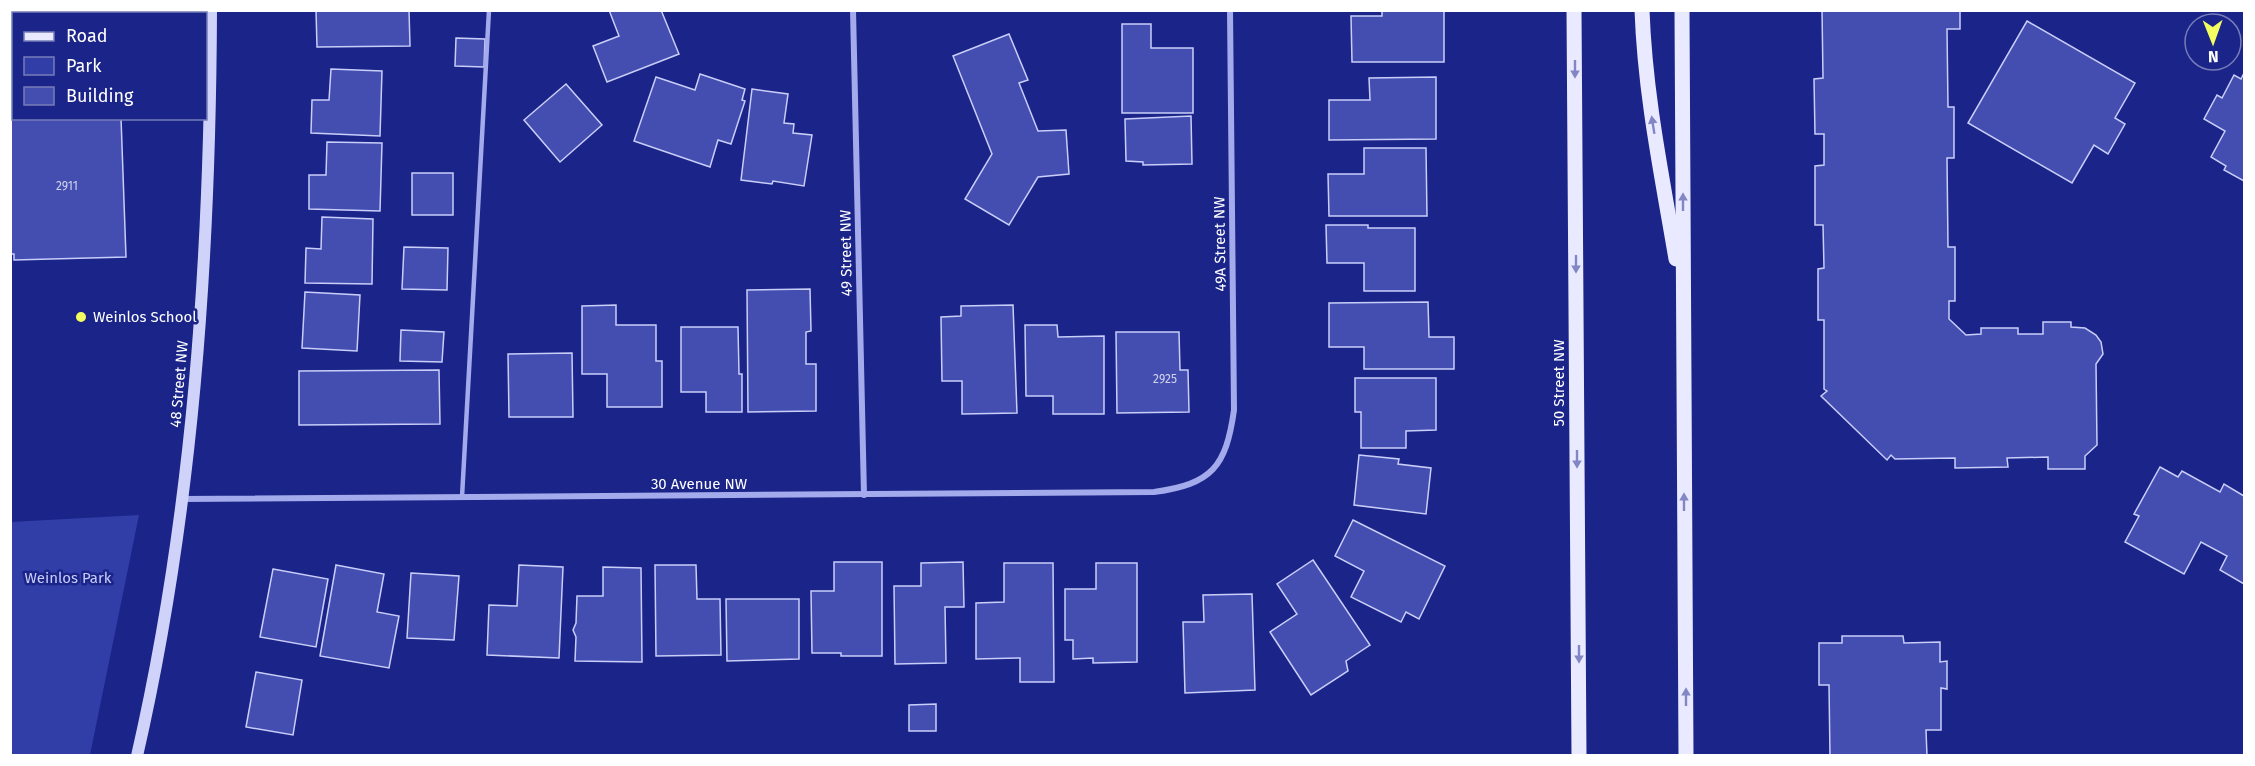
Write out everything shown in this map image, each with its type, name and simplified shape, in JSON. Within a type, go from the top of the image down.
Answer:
[{"type":"main road","name":"50 Street NW","points":[[1574,10],[1579,756]]},
{"type":"main road","points":[[1642,10],[1644,64],[1653,129],[1684,307]]},
{"type":"main road","points":[[1682,12],[1686,756]]},
{"type":"street","name":"48 Street NW","points":[[137,756],[182,499],[194,383],[204,263],[210,132],[211,10]]},
{"type":"street","name":"49 Street NW","points":[[853,10],[864,495]]},
{"type":"street","name":"49A Street NW","points":[[1211,472],[1224,454],[1230,436],[1234,410],[1230,10]]},
{"type":"street","name":"30 Avenue NW","points":[[182,499],[1154,492],[1194,483],[1211,472]]},
{"type":"lane","points":[[462,497],[489,10]]},
{"type":"green space","name":"Weinlos Park","points":[[139,515],[90,755],[11,755],[11,522]]},
{"type":"building","points":[[10,10],[44,10],[44,12],[12,12],[12,120],[121,120],[126,257],[14,260],[14,254],[10,254]]},
{"type":"building","points":[[316,10],[409,10],[410,46],[317,47]]},
{"type":"building","points":[[609,10],[661,10],[679,54],[607,82],[593,46],[619,36]]},
{"type":"building","points":[[1382,10],[1444,10],[1444,62],[1352,62],[1351,16],[1382,16]]},
{"type":"building","points":[[1822,10],[1960,10],[1960,29],[1947,29],[1948,107],[1954,107],[1954,158],[1947,158],[1948,247],[1955,247],[1955,301],[1949,301],[1949,319],[1966,335],[1981,334],[1981,328],[2018,328],[2018,334],[2043,334],[2043,322],[2071,322],[2071,327],[2085,328],[2096,335],[2101,342],[2103,354],[2096,364],[2097,445],[2085,456],[2085,469],[2048,469],[2048,457],[2007,458],[2008,467],[1955,468],[1955,458],[1895,459],[1891,455],[1887,460],[1821,396],[1827,391],[1824,389],[1824,320],[1818,320],[1818,269],[1824,268],[1823,225],[1815,225],[1815,166],[1824,165],[1824,134],[1815,134],[1814,79],[1823,78]]},
{"type":"building","points":[[2027,21],[2135,83],[2115,118],[2125,124],[2108,154],[2094,145],[2072,183],[1968,123]]},
{"type":"building","points":[[1122,24],[1151,24],[1151,48],[1193,48],[1193,113],[1122,113]]},
{"type":"building","points":[[1009,34],[1028,80],[1019,83],[1038,131],[1066,130],[1069,174],[1038,177],[1009,225],[965,199],[992,154],[953,56]]},
{"type":"building","points":[[456,38],[485,39],[484,67],[455,66]]},
{"type":"building","points":[[331,69],[382,71],[380,136],[311,133],[312,100],[329,100]]},
{"type":"building","points":[[2244,73],[2244,181],[2224,170],[2226,166],[2211,157],[2225,131],[2204,119],[2217,95],[2222,98],[2234,75],[2241,79]]},
{"type":"building","points":[[700,74],[745,89],[742,100],[745,101],[731,144],[718,140],[710,167],[634,141],[656,77],[695,90]]},
{"type":"building","points":[[1436,77],[1436,139],[1329,140],[1329,100],[1370,100],[1369,78]]},
{"type":"building","points":[[566,84],[602,125],[560,162],[524,120]]},
{"type":"building","points":[[752,89],[788,94],[784,123],[794,124],[793,133],[812,135],[804,186],[773,181],[772,184],[741,180]]},
{"type":"building","points":[[1191,116],[1192,164],[1143,165],[1143,162],[1126,161],[1125,119]]},
{"type":"building","points":[[327,142],[382,143],[380,211],[309,209],[309,175],[326,175]]},
{"type":"building","points":[[1364,148],[1426,148],[1427,216],[1329,216],[1328,174],[1364,174]]},
{"type":"building","points":[[412,173],[453,173],[453,215],[412,215]]},
{"type":"building","points":[[322,217],[373,219],[372,284],[305,283],[306,248],[321,249]]},
{"type":"building","points":[[1326,225],[1415,228],[1415,291],[1364,291],[1364,263],[1327,263]]},
{"type":"building","points":[[404,247],[448,248],[447,290],[402,289]]},
{"type":"building","points":[[810,289],[811,331],[806,332],[806,364],[816,364],[816,411],[748,412],[747,290]]},
{"type":"building","points":[[305,292],[360,295],[357,351],[302,348]]},
{"type":"building","points":[[1428,302],[1429,337],[1454,337],[1454,369],[1364,369],[1364,347],[1329,347],[1329,303]]},
{"type":"building","points":[[616,305],[616,325],[656,325],[656,361],[662,361],[662,407],[607,407],[607,374],[582,374],[582,306]]},
{"type":"building","points":[[1013,305],[1017,413],[962,414],[962,381],[942,381],[941,317],[961,316],[961,306]]},
{"type":"building","points":[[1025,325],[1057,325],[1058,337],[1104,336],[1104,414],[1053,414],[1053,396],[1026,396]]},
{"type":"building","points":[[681,327],[738,327],[742,412],[706,412],[706,392],[681,392]]},
{"type":"building","points":[[401,330],[444,332],[442,362],[400,361]]},
{"type":"building","points":[[1116,332],[1179,332],[1180,370],[1188,370],[1189,412],[1117,413]]},
{"type":"building","points":[[572,353],[573,417],[509,417],[508,354]]},
{"type":"building","points":[[439,370],[440,424],[299,425],[299,371]]},
{"type":"building","points":[[1355,378],[1436,378],[1436,430],[1406,431],[1406,448],[1361,448],[1361,412],[1355,412]]},
{"type":"building","points":[[1359,455],[1399,459],[1398,464],[1431,468],[1426,514],[1354,505]]},
{"type":"building","points":[[2160,467],[2178,477],[2182,471],[2220,492],[2224,484],[2244,496],[2244,584],[2220,570],[2227,556],[2201,542],[2184,574],[2125,542],[2139,516],[2134,514]]},
{"type":"building","points":[[1353,520],[1445,566],[1419,619],[1406,612],[1401,622],[1351,597],[1364,571],[1335,556]]},
{"type":"building","points":[[1313,560],[1370,645],[1346,661],[1348,671],[1311,695],[1270,632],[1297,614],[1277,584]]},
{"type":"building","points":[[834,562],[882,562],[882,656],[812,653],[811,591],[834,591]]},
{"type":"building","points":[[963,562],[964,607],[945,607],[946,663],[895,664],[894,586],[921,586],[921,563]]},
{"type":"building","points":[[1004,563],[1053,563],[1054,682],[1020,682],[1020,658],[976,659],[976,603],[1004,602]]},
{"type":"building","points":[[1096,563],[1137,563],[1137,662],[1093,663],[1093,658],[1073,659],[1073,640],[1065,640],[1065,589],[1096,589]]},
{"type":"building","points":[[336,565],[384,574],[377,612],[399,616],[389,668],[320,656]]},
{"type":"building","points":[[519,565],[563,567],[559,658],[487,655],[489,605],[517,606]]},
{"type":"building","points":[[655,565],[696,565],[697,599],[720,599],[721,655],[656,656]]},
{"type":"building","points":[[603,567],[641,568],[642,662],[575,661],[576,637],[573,630],[576,623],[577,596],[603,596]]},
{"type":"building","points":[[273,569],[328,579],[316,647],[260,637]]},
{"type":"building","points":[[411,573],[459,576],[454,640],[407,638]]},
{"type":"building","points":[[1252,594],[1255,690],[1185,693],[1183,622],[1204,622],[1203,595]]},
{"type":"building","points":[[726,599],[799,599],[799,659],[727,661]]},
{"type":"building","points":[[1842,636],[1903,636],[1904,643],[1940,642],[1940,662],[1947,661],[1947,689],[1941,688],[1941,730],[1926,730],[1927,756],[1830,756],[1829,685],[1819,685],[1819,643],[1842,643]]},
{"type":"building","points":[[256,672],[302,680],[293,735],[246,727]]},
{"type":"building","points":[[936,704],[936,731],[909,731],[909,705]]},
{"type":"place","name":"Weinlos School","points":[[81,317]]}]
